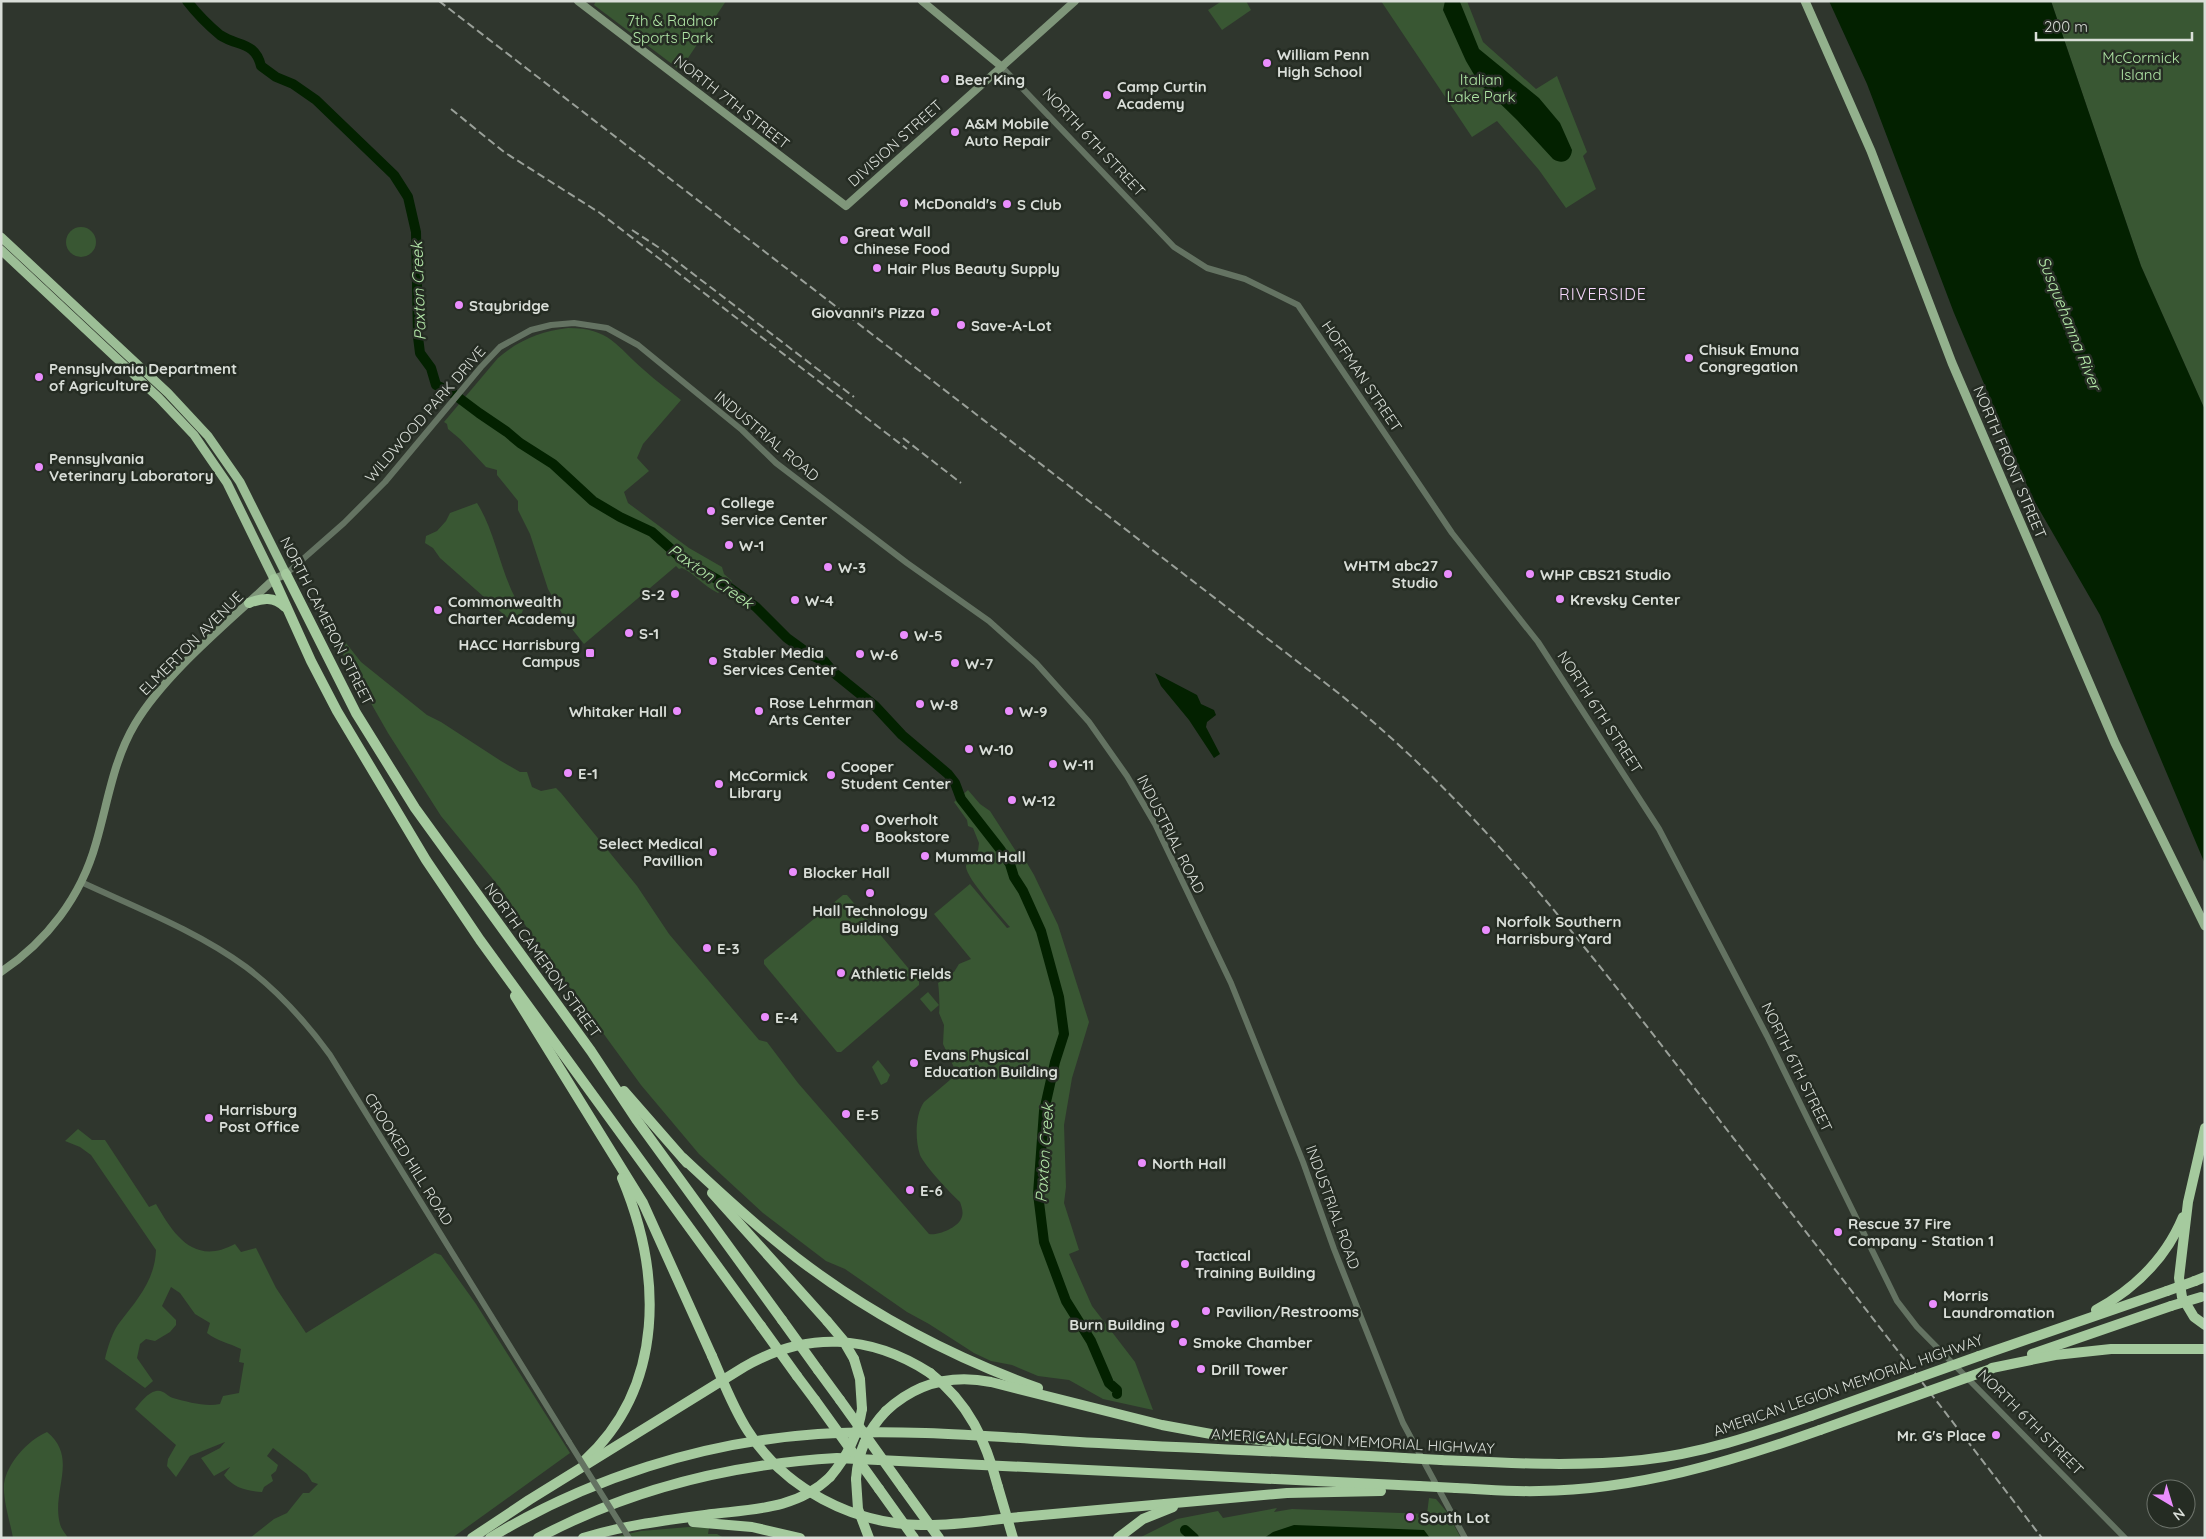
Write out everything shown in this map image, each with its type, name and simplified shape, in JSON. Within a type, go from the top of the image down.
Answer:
[{"type":"highway","name":"NORTH CAMERON STREET","points":[[1,237],[168,393],[208,436],[240,482],[343,689],[399,784],[431,832],[591,1051]]},
{"type":"highway","name":"NORTH CAMERON STREET","points":[[1,250],[159,398],[194,435],[227,483],[328,694],[385,795],[480,940]]},
{"type":"highway","points":[[249,603],[270,598],[278,601],[286,608]]},
{"type":"highway","points":[[480,940],[607,1143],[649,1216],[737,1411],[761,1449],[786,1474],[822,1499],[860,1515],[900,1524],[933,1525],[1315,1491],[1420,1488]]},
{"type":"highway","points":[[480,940],[914,1538]]},
{"type":"highway","points":[[583,1538],[652,1522],[780,1506],[808,1494],[830,1477],[840,1465],[852,1444],[862,1409],[861,1386],[854,1359],[843,1340],[591,1051]]},
{"type":"highway","points":[[591,1051],[636,1119],[939,1538]]},
{"type":"highway","points":[[2205,1128],[2188,1202],[2180,1267],[2182,1298],[2194,1317],[2205,1325]]},
{"type":"highway","points":[[563,1478],[599,1447],[620,1418],[639,1377],[649,1332],[650,1287],[643,1238],[627,1189],[607,1143]]},
{"type":"highway","points":[[683,1158],[749,1219],[797,1258],[878,1312],[935,1344],[983,1366],[1042,1390],[1105,1411]]},
{"type":"highway","points":[[2059,1327],[2110,1302],[2140,1279],[2165,1250],[2182,1219],[2188,1202]]},
{"type":"highway","name":"AMERICAN LEGION MEMORIAL HIGHWAY","points":[[490,1538],[561,1500],[636,1470],[726,1448],[818,1434],[879,1433],[1441,1460],[1565,1464],[1643,1460],[1720,1445],[1810,1416],[2200,1279]]},
{"type":"highway","name":"AMERICAN LEGION MEMORIAL HIGHWAY","points":[[1420,1488],[1538,1492],[1615,1485],[1684,1472],[1750,1454],[1992,1368],[2203,1296]]},
{"type":"highway","points":[[472,1538],[563,1478],[744,1367],[771,1353],[788,1347],[829,1341],[862,1344],[894,1353],[930,1373],[953,1393],[972,1417],[985,1444],[1013,1538]]},
{"type":"highway","points":[[1992,1368],[2082,1351],[2111,1348],[2205,1349]]},
{"type":"highway","points":[[2169,1349],[2205,1354]]},
{"type":"highway","points":[[869,1538],[858,1509],[856,1480],[863,1446],[870,1431],[886,1411],[921,1387],[942,1381],[962,1379],[990,1382],[1154,1423],[1210,1434],[1404,1458]]},
{"type":"highway","points":[[538,1538],[620,1502],[671,1485],[742,1469],[813,1459],[837,1458],[1420,1488]]},
{"type":"highway","points":[[1118,1538],[1150,1516],[1191,1502]]},
{"type":"highway","points":[[652,1522],[736,1524],[800,1538]]},
{"type":"main road","name":"NORTH 7TH STREET","points":[[578,1],[846,206]]},
{"type":"main road","name":"NORTH 6TH STREET","points":[[922,1],[1002,67]]},
{"type":"main road","name":"DIVISION STREET","points":[[846,206],[1075,1]]},
{"type":"main road","name":"NORTH FRONT STREET","points":[[1805,1],[1871,151],[1956,372],[2115,743],[2205,926]]},
{"type":"main road","name":"ELMERTON AVENUE","points":[[1,972],[23,956],[46,934],[68,906],[81,882],[96,843],[116,767],[135,724],[151,701],[173,676],[274,579],[286,574]]},
{"type":"main road","points":[[2171,860],[2205,935]]},
{"type":"street","name":"NORTH 6TH STREET","points":[[1002,67],[1174,247]]},
{"type":"street","name":"HOFFMAN STREET","points":[[1174,247],[1207,268],[1245,279],[1298,305],[1452,533],[1484,575]]},
{"type":"street","name":"WILDWOOD PARK DRIVE","points":[[286,574],[372,496],[407,457],[450,403],[494,353],[507,342],[541,327],[562,323],[585,324],[607,328]]},
{"type":"street","name":"INDUSTRIAL ROAD","points":[[607,328],[628,338],[648,352],[742,430],[776,463],[1014,642],[1071,699],[1100,736],[1127,776],[1155,824],[1231,983],[1304,1162],[1334,1249],[1403,1423],[1466,1538]]},
{"type":"street","name":"NORTH 6TH STREET","points":[[1484,575],[1538,642],[1659,829],[1767,1036],[1897,1301],[1917,1327],[2125,1538]]},
{"type":"street","name":"CROOKED HILL ROAD","points":[[81,882],[211,945],[265,982],[296,1011],[330,1055],[629,1538]]},
{"type":"green space","name":"7th & Radnor Sports Park","points":[[596,1],[726,1],[680,70],[594,5]]},
{"type":"green space","points":[[1222,1],[1246,1],[1251,10],[1222,30],[1208,10]]},
{"type":"green space","name":"Italian Lake Park","points":[[1381,1],[1467,1],[1483,42],[1536,89],[1557,76],[1587,152],[1583,156],[1596,189],[1566,208],[1539,170],[1497,121],[1472,137]]},
{"type":"green space","name":"McCormick Island","points":[[2051,1],[2205,1],[2205,410],[2141,266]]},
{"type":"green space","points":[[81,227],[92,231],[96,242],[92,253],[81,257],[70,253],[66,242],[70,231]]},
{"type":"green space","points":[[568,328],[594,331],[611,340],[681,400],[643,444],[637,458],[649,471],[624,492],[628,503],[689,548],[722,567],[724,574],[732,581],[718,593],[686,570],[679,569],[676,566],[584,644],[568,624],[548,589],[530,534],[518,510],[518,501],[497,475],[497,470],[486,467],[448,429],[447,424],[444,422],[498,358],[514,346],[531,337],[549,331]]},
{"type":"green space","points":[[477,503],[490,529],[510,586],[523,610],[520,617],[511,621],[440,558],[433,548],[425,543],[426,536],[437,531],[450,513]]},
{"type":"green space","points":[[342,638],[361,662],[427,715],[520,772],[527,772],[532,787],[541,791],[556,788],[561,793],[637,886],[669,934],[759,1040],[767,1042],[798,1083],[929,1234],[946,1231],[959,1222],[962,1215],[960,1202],[922,1160],[917,1142],[917,1121],[924,1102],[957,1074],[943,1044],[944,1025],[939,1013],[938,983],[954,972],[959,964],[971,959],[934,914],[970,884],[1007,928],[1010,927],[972,880],[966,867],[972,853],[978,851],[979,843],[973,828],[968,826],[967,820],[954,802],[968,790],[980,804],[990,811],[1017,853],[1024,858],[1034,875],[1058,925],[1089,1022],[1072,1078],[1064,1125],[1066,1187],[1064,1203],[1079,1250],[1069,1254],[1092,1306],[1135,1362],[1153,1410],[1103,1399],[1069,1380],[1038,1376],[1012,1365],[991,1361],[974,1353],[907,1312],[845,1269],[826,1261],[763,1213],[699,1154],[641,1085],[538,944],[501,889],[441,816],[388,733],[340,649]]},
{"type":"green space","name":"Athletic Fields","points":[[843,895],[847,895],[919,981],[919,985],[841,1052],[837,1052],[764,964],[764,960]]},
{"type":"green space","points":[[928,992],[939,1005],[931,1012],[920,999]]},
{"type":"green space","points":[[878,1060],[890,1075],[887,1082],[881,1085],[872,1067]]},
{"type":"green space","points":[[78,1129],[92,1140],[105,1140],[149,1207],[156,1204],[170,1226],[187,1244],[197,1249],[208,1251],[221,1250],[235,1244],[241,1252],[256,1248],[276,1288],[306,1333],[435,1253],[441,1255],[476,1304],[570,1453],[452,1538],[250,1538],[274,1519],[287,1513],[303,1493],[309,1493],[318,1484],[312,1482],[307,1474],[273,1448],[267,1456],[278,1465],[276,1471],[271,1475],[273,1481],[264,1487],[262,1492],[246,1490],[236,1486],[224,1475],[230,1467],[214,1476],[201,1458],[220,1448],[225,1442],[190,1456],[176,1477],[167,1466],[168,1459],[176,1445],[135,1409],[147,1396],[158,1391],[173,1398],[191,1402],[208,1405],[220,1404],[223,1396],[239,1393],[244,1363],[239,1362],[241,1349],[207,1333],[210,1323],[195,1314],[180,1293],[171,1287],[162,1306],[176,1320],[176,1325],[170,1332],[155,1341],[146,1339],[140,1344],[137,1358],[153,1381],[145,1388],[105,1359],[117,1325],[139,1297],[149,1280],[155,1261],[156,1250],[91,1155],[80,1147],[65,1141]]},
{"type":"green space","points":[[47,1432],[56,1442],[61,1453],[63,1464],[58,1512],[61,1526],[68,1538],[13,1538],[5,1497],[4,1484],[6,1476],[19,1453]]},
{"type":"green space","points":[[1429,1498],[1436,1499],[1446,1511],[1461,1538],[1139,1538],[1177,1519],[1218,1511],[1223,1518],[1277,1508],[1274,1512],[1292,1509],[1427,1514]]},
{"type":"green space","points":[[689,1527],[709,1528],[708,1534],[717,1534],[724,1538],[610,1538],[641,1531]]},
{"type":"water","points":[[1445,1],[1460,2],[1479,49],[1539,98],[1560,123],[1572,150],[1568,159],[1560,162],[1553,159],[1479,83],[1466,61],[1443,10]]},
{"type":"water","name":"Susquehanna River","points":[[1829,1],[2051,1],[2141,266],[2205,410],[2205,864],[2100,615],[2032,497],[1954,313],[1867,84]]},
{"type":"water","points":[[1155,673],[1197,695],[1201,704],[1214,710],[1216,715],[1207,722],[1206,727],[1220,754],[1214,758],[1189,720],[1161,686]]},
{"type":"water","points":[[1294,1525],[1424,1530],[1430,1538],[1264,1538],[1273,1532]]},
{"type":"waterway","name":"Paxton Creek","points":[[187,1],[220,35],[250,48],[255,52],[261,66],[276,77],[293,84],[316,100],[394,175],[408,197],[416,232],[420,353],[431,368],[436,385],[451,392],[520,443],[553,464],[593,501],[620,517],[652,532],[681,558],[723,583],[756,607],[787,638],[809,654],[824,661],[833,672],[875,706],[902,735],[948,774],[955,783],[961,799],[1000,849],[1010,864],[1014,877],[1023,891],[1041,931],[1059,997],[1064,1034],[1055,1062],[1044,1111],[1038,1194],[1044,1242],[1066,1301],[1091,1341],[1109,1383],[1117,1390],[1117,1394]]},
{"type":"waterway","name":"Paxton Creek","points":[[1185,1530],[1194,1538]]},
{"type":"railway","points":[[439,1],[1337,692],[1391,737],[1490,836],[1581,943],[2042,1538]]},
{"type":"railway","points":[[451,109],[504,152],[600,213],[907,449]]},
{"type":"railway","points":[[632,230],[658,247],[854,397]]},
{"type":"railway","points":[[903,438],[961,483]]},
{"type":"place","name":"William Penn High School","points":[[1267,63]]},
{"type":"place","name":"Beer King","points":[[945,79]]},
{"type":"place","name":"Camp Curtin Academy","points":[[1107,95]]},
{"type":"place","name":"A&M Mobile Auto Repair","points":[[955,132]]},
{"type":"place","name":"McDonald's","points":[[904,203]]},
{"type":"place","name":"S Club","points":[[1007,204]]},
{"type":"place","name":"Great Wall Chinese Food","points":[[844,240]]},
{"type":"place","name":"Hair Plus Beauty Supply","points":[[877,268]]},
{"type":"place","name":"Staybridge","points":[[459,305]]},
{"type":"place","name":"Giovanni's Pizza","points":[[935,312]]},
{"type":"place","name":"Save-A-Lot","points":[[961,325]]},
{"type":"place","name":"Chisuk Emuna Congregation","points":[[1689,358]]},
{"type":"place","name":"Pennsylvania Department of Agriculture","points":[[39,377]]},
{"type":"place","name":"Pennsylvania Veterinary Laboratory","points":[[39,467]]},
{"type":"place","name":"College Service Center","points":[[711,511]]},
{"type":"place","name":"W-1","points":[[729,545]]},
{"type":"place","name":"W-3","points":[[828,567]]},
{"type":"place","name":"WHTM abc27 Studio","points":[[1448,574]]},
{"type":"place","name":"WHP CBS21 Studio","points":[[1530,574]]},
{"type":"place","name":"S-2","points":[[675,594]]},
{"type":"place","name":"Krevsky Center","points":[[1560,599]]},
{"type":"place","name":"W-4","points":[[795,600]]},
{"type":"place","name":"Commonwealth Charter Academy","points":[[438,610]]},
{"type":"place","name":"S-1","points":[[629,633]]},
{"type":"place","name":"W-5","points":[[904,635]]},
{"type":"place","name":"HACC Harrisburg Campus","points":[[590,653]]},
{"type":"place","name":"W-6","points":[[860,654]]},
{"type":"place","name":"Stabler Media Services Center","points":[[713,661]]},
{"type":"place","name":"W-7","points":[[955,663]]},
{"type":"place","name":"W-8","points":[[920,704]]},
{"type":"place","name":"Whitaker Hall","points":[[677,711]]},
{"type":"place","name":"Rose Lehrman Arts Center","points":[[759,711]]},
{"type":"place","name":"W-9","points":[[1009,711]]},
{"type":"place","name":"W-10","points":[[969,749]]},
{"type":"place","name":"W-11","points":[[1053,764]]},
{"type":"place","name":"E-1","points":[[568,773]]},
{"type":"place","name":"Cooper Student Center","points":[[831,775]]},
{"type":"place","name":"McCormick Library","points":[[719,784]]},
{"type":"place","name":"W-12","points":[[1012,800]]},
{"type":"place","name":"Overholt Bookstore","points":[[865,828]]},
{"type":"place","name":"Select Medical Pavillion","points":[[713,852]]},
{"type":"place","name":"Mumma Hall","points":[[925,856]]},
{"type":"place","name":"Blocker Hall","points":[[793,872]]},
{"type":"place","name":"Hall Technology Building","points":[[870,893]]},
{"type":"place","name":"Norfolk Southern Harrisburg Yard","points":[[1486,930]]},
{"type":"place","name":"E-3","points":[[707,948]]},
{"type":"place","name":"Athletic Fields","points":[[841,973]]},
{"type":"place","name":"E-4","points":[[765,1017]]},
{"type":"place","name":"Evans Physical Education Building","points":[[914,1063]]},
{"type":"place","name":"E-5","points":[[846,1114]]},
{"type":"place","name":"Harrisburg Post Office","points":[[209,1118]]},
{"type":"place","name":"North Hall","points":[[1142,1163]]},
{"type":"place","name":"E-6","points":[[910,1190]]},
{"type":"place","name":"Rescue 37 Fire Company - Station 1","points":[[1838,1232]]},
{"type":"place","name":"Tactical Training Building","points":[[1185,1264]]},
{"type":"place","name":"Morris Laundromation","points":[[1933,1304]]},
{"type":"place","name":"Pavilion/Restrooms","points":[[1206,1311]]},
{"type":"place","name":"Burn Building","points":[[1175,1324]]},
{"type":"place","name":"Smoke Chamber","points":[[1183,1342]]},
{"type":"place","name":"Drill Tower","points":[[1201,1369]]},
{"type":"place","name":"Mr. G's Place","points":[[1996,1435]]},
{"type":"place","name":"South Lot","points":[[1410,1517]]},
{"type":"district","name":"RIVERSIDE","points":[[1603,294]]}]
